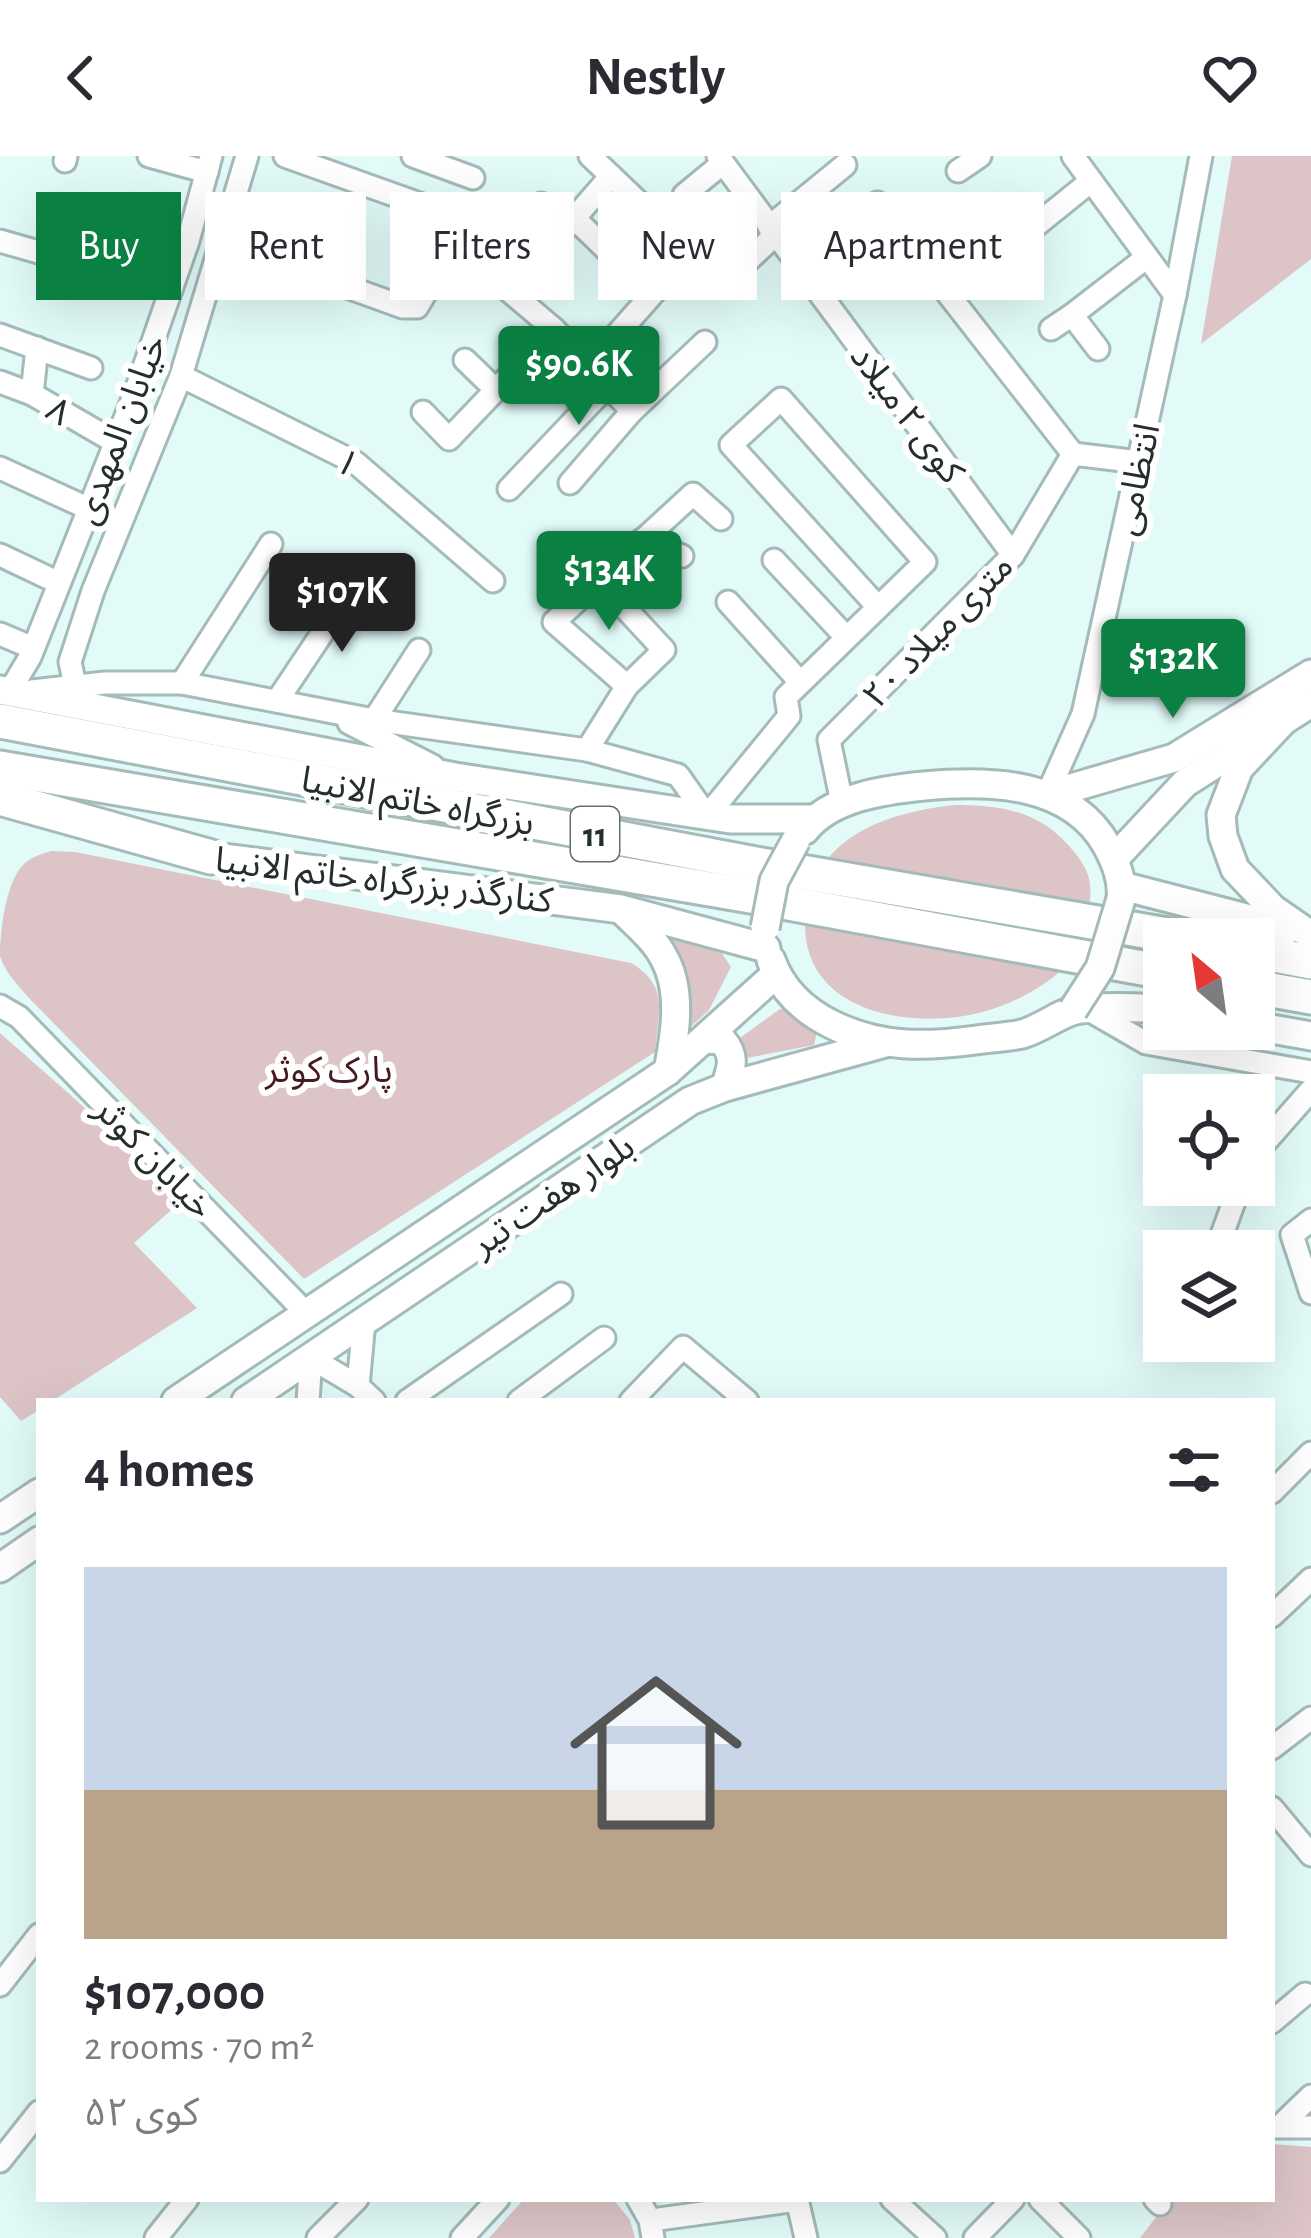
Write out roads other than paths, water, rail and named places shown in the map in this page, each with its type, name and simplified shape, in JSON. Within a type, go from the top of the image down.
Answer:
[{"type":"highway","name":"بزرگراه خاتم الانبیا","points":[[2,702],[738,861],[1143,931]]},
{"type":"highway","name":"بزرگراه خاتم الانبیا","points":[[0,768],[1143,968]]},
{"type":"highway","points":[[0,798],[211,857]]},
{"type":"highway","points":[[1275,948],[1310,943]]},
{"type":"highway","points":[[1275,991],[1311,997]]},
{"type":"main road","points":[[1047,795],[1174,758],[1311,674]]},
{"type":"main road","points":[[2,702],[805,830]]},
{"type":"main road","points":[[1081,1010],[1100,968],[1119,881],[1185,783],[1311,703]]},
{"type":"main road","points":[[1286,718],[1239,768],[1221,815],[1223,836],[1235,869],[1310,943]]},
{"type":"main road","points":[[1143,1007],[1081,1010],[1021,1034],[929,1046],[884,1043],[848,1032],[815,1016],[788,992],[769,950],[774,881],[805,830],[842,803],[895,789],[1008,784],[1047,795],[1097,829],[1119,881],[1310,943]]},
{"type":"main road","name":"کنارگذر بزرگراه خاتم الانبیا","points":[[0,815],[211,857],[621,909],[769,950]]},
{"type":"main road","points":[[621,909],[665,958],[673,981],[674,1036],[668,1071]]},
{"type":"main road","name":"بلوار هفت تیر","points":[[180,1398],[668,1071],[706,1039],[769,950]]},
{"type":"main road","points":[[1275,1030],[1311,1036]]},
{"type":"main road","points":[[706,1039],[722,1040],[730,1050],[733,1064],[725,1087]]},
{"type":"main road","name":"بلوار هفت تیر","points":[[251,1398],[690,1101],[884,1043]]},
{"type":"main road","points":[[0,1519],[36,1495]]},
{"type":"main road","points":[[0,1568],[36,1543]]},
{"type":"street","points":[[148,156],[209,164]]},
{"type":"street","name":"خیابان المهدی","points":[[237,192],[247,156]]},
{"type":"street","points":[[285,156],[390,194]]},
{"type":"street","points":[[412,156],[473,178]]},
{"type":"street","points":[[590,156],[628,192]]},
{"type":"street","points":[[958,171],[980,156]]},
{"type":"street","points":[[1073,156],[1175,295]]},
{"type":"street","name":"انتظامی","points":[[1047,795],[1083,714],[1201,156]]},
{"type":"street","points":[[687,192],[720,159]]},
{"type":"street","name":"کوی ۲ میلاد","points":[[720,159],[1013,555]]},
{"type":"street","name":"خیابان المهدی","points":[[181,254],[209,164]]},
{"type":"street","points":[[757,248],[844,164]]},
{"type":"street","points":[[574,217],[611,176]]},
{"type":"street","points":[[1044,219],[1091,181]]},
{"type":"street","points":[[574,227],[598,245]]},
{"type":"street","points":[[0,241],[36,251]]},
{"type":"street","points":[[1051,328],[1147,257]]},
{"type":"street","points":[[366,294],[403,307],[417,307],[421,300]]},
{"type":"street","name":"خیابان المهدی","points":[[75,685],[70,662],[93,591],[182,376],[205,299]]},
{"type":"street","name":"خیابان المهدی","points":[[2,702],[33,649],[166,300]]},
{"type":"street","points":[[521,300],[632,411]]},
{"type":"street","points":[[590,365],[648,300]]},
{"type":"street","points":[[953,300],[1073,454],[1139,462]]},
{"type":"street","points":[[1072,316],[1099,349]]},
{"type":"street","points":[[423,412],[449,439],[554,329]]},
{"type":"street","points":[[0,334],[91,368]]},
{"type":"street","points":[[570,483],[632,411],[705,342]]},
{"type":"street","points":[[32,394],[37,348]]},
{"type":"street","points":[[465,360],[494,388]]},
{"type":"street","name":"۱","points":[[182,376],[356,463],[493,580]]},
{"type":"street","name":"۸","points":[[0,382],[32,394],[115,442]]},
{"type":"street","points":[[509,490],[608,385]]},
{"type":"street","points":[[2,702],[75,685],[182,683],[374,720],[587,750],[678,775],[706,816],[789,716],[786,697],[925,562],[781,399],[731,446],[878,606]]},
{"type":"street","name":"۲۰ متری میلاد","points":[[842,803],[829,740],[1013,555],[1073,454]]},
{"type":"street","points":[[0,468],[120,523]]},
{"type":"street","points":[[627,686],[554,622],[693,494],[721,519]]},
{"type":"street","points":[[642,540],[682,556]]},
{"type":"street","points":[[182,683],[271,544]]},
{"type":"street","points":[[0,555],[59,583]]},
{"type":"street","points":[[774,560],[846,637]]},
{"type":"street","points":[[278,701],[359,578]]},
{"type":"street","points":[[587,750],[627,686],[664,650],[599,580]]},
{"type":"street","points":[[728,602],[800,682]]},
{"type":"street","points":[[0,634],[33,649]]},
{"type":"street","points":[[374,720],[419,650]]},
{"type":"street","points":[[323,710],[455,777]]},
{"type":"street","name":"خیابان کوثر","points":[[0,1006],[19,1016],[306,1313]]},
{"type":"street","points":[[1081,1010],[1146,1043],[1311,1072]]},
{"type":"street","points":[[1275,1131],[1311,1090]]},
{"type":"street","points":[[1311,1220],[1292,1235],[1311,1293]]},
{"type":"street","points":[[411,1398],[561,1294]]},
{"type":"street","points":[[364,1321],[366,1394]]},
{"type":"street","points":[[523,1398],[604,1338]]},
{"type":"street","points":[[635,1398],[683,1347],[745,1398]]},
{"type":"street","points":[[308,1398],[311,1358],[366,1394]]},
{"type":"street","points":[[1275,1489],[1311,1453]]},
{"type":"street","points":[[1275,1613],[1311,1579]]},
{"type":"street","points":[[1276,1736],[1310,1719]]},
{"type":"street","points":[[1275,1812],[1311,1855]]},
{"type":"street","points":[[0,1985],[9,1955],[36,1937]]},
{"type":"street","points":[[1275,2019],[1305,1994]]},
{"type":"street","points":[[1276,2127],[1311,2096]]},
{"type":"street","points":[[0,2161],[36,2116]]},
{"type":"street","points":[[1276,2127],[1311,2127]]},
{"type":"street","points":[[156,2238],[185,2202]]},
{"type":"street","points":[[318,2238],[354,2202]]},
{"type":"street","points":[[462,2238],[495,2202]]},
{"type":"street","points":[[640,2202],[656,2229],[787,2202]]},
{"type":"street","points":[[797,2202],[806,2238]]},
{"type":"street","points":[[895,2202],[935,2238]]},
{"type":"street","points":[[975,2238],[1009,2202]]},
{"type":"street","points":[[1043,2202],[1079,2238]]},
{"type":"park label","name":"پارک کوثر","points":[[329,1069]]}]
